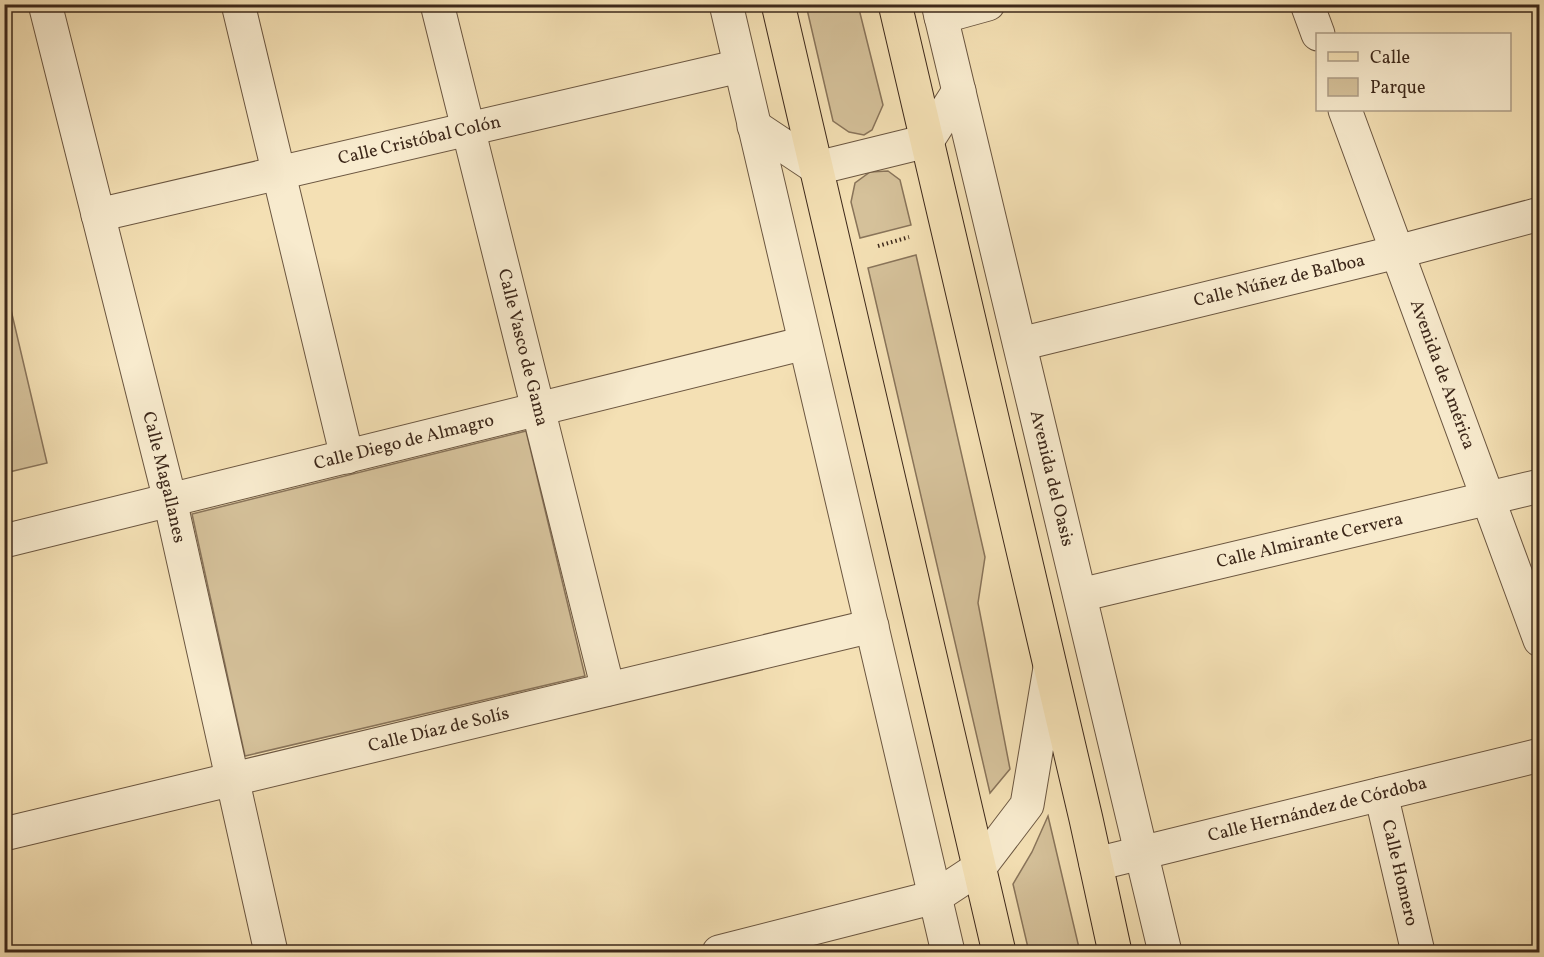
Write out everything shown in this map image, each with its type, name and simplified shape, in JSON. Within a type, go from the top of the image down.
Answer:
[{"type":"main road","points":[[778,4],[999,952]]},
{"type":"main road","points":[[895,4],[1115,952]]},
{"type":"street","name":"Calle Magallanes","points":[[45,4],[170,500],[271,952]]},
{"type":"street","points":[[238,4],[347,457]]},
{"type":"street","name":"Calle Vasco de Gama","points":[[436,4],[608,689]]},
{"type":"street","points":[[726,4],[948,952]]},
{"type":"street","points":[[940,11],[988,4]]},
{"type":"street","points":[[1307,4],[1318,33]]},
{"type":"street","name":"Avenida del Oasis","points":[[940,11],[1165,952]]},
{"type":"street","name":"Calle Cristóbal Colón","points":[[98,216],[740,66]]},
{"type":"street","points":[[754,126],[817,168],[927,141],[959,91]]},
{"type":"street","name":"Avenida de América","points":[[1345,111],[1539,640]]},
{"type":"street","name":"Calle Núñez de Balboa","points":[[1020,344],[1397,252],[1539,214]]},
{"type":"street","name":"Calle Diego de Almagro","points":[[4,541],[805,344]]},
{"type":"street","name":"Calle Almirante Cervera","points":[[1080,595],[1539,486]]},
{"type":"street","name":"Calle Díaz de Solís","points":[[4,834],[872,626]]},
{"type":"street","points":[[738,950],[935,897],[980,868],[1027,805],[1050,668]]},
{"type":"street","name":"Calle Hernández de Córdoba","points":[[1096,864],[1539,755]]},
{"type":"street","name":"Calle Homero","points":[[1381,794],[1418,952]]},
{"type":"path","points":[[837,257],[947,227]]},
{"type":"green space","points":[[806,5],[858,5],[883,105],[872,130],[864,135],[849,132],[833,121]]},
{"type":"green space","points":[[888,171],[900,180],[911,225],[860,238],[851,202],[855,183],[870,172]]},
{"type":"green space","points":[[916,255],[985,557],[978,603],[1010,769],[990,793],[868,268]]},
{"type":"green space","points":[[11,310],[47,463],[5,473],[4,312]]},
{"type":"green space","points":[[526,431],[585,676],[245,756],[192,514]]},
{"type":"green space","points":[[1048,816],[1080,952],[1029,952],[1013,884],[1032,852]]}]
